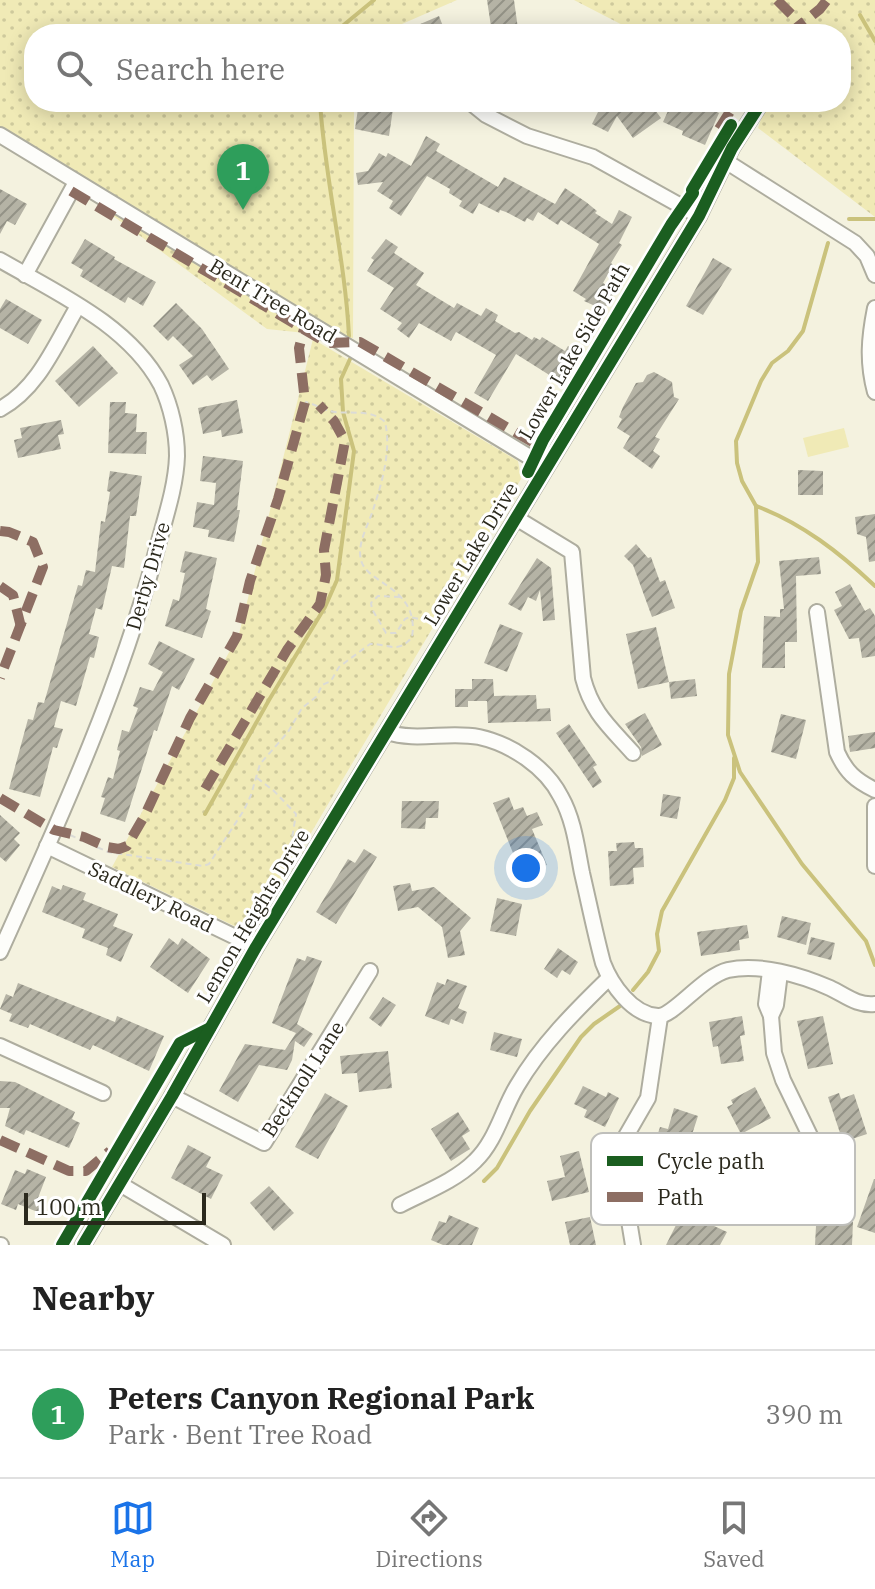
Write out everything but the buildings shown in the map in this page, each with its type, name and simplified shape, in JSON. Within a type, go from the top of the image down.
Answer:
[{"type":"street","points":[[482,112],[527,136],[593,157],[699,216]]},
{"type":"street","name":"Lower Lake Drive","points":[[387,732],[699,216],[732,148],[755,112]]},
{"type":"street","name":"Bent Tree Road","points":[[0,135],[546,467]]},
{"type":"street","points":[[727,162],[855,243],[867,256],[875,275]]},
{"type":"street","points":[[25,275],[76,182]]},
{"type":"street","name":"Derby Drive","points":[[0,260],[78,306],[134,348],[148,366],[169,405],[177,454],[175,477],[159,541],[127,645],[92,741],[0,952]]},
{"type":"street","points":[[0,409],[16,400],[35,380],[78,306]]},
{"type":"street","points":[[875,308],[868,336],[875,392]]},
{"type":"street","points":[[516,518],[572,552],[587,694],[594,710],[633,753]]},
{"type":"street","points":[[817,612],[837,752],[853,778],[875,790]]},
{"type":"street","points":[[387,732],[405,737],[476,737],[495,742],[527,759],[552,783],[561,795],[572,826],[598,945],[609,978],[636,1009],[660,1017],[669,1014],[685,997],[727,970],[752,969],[828,987],[858,1003],[875,1004]]},
{"type":"street","name":"Lemon Heights Drive","points":[[83,1245],[256,947],[387,732]]},
{"type":"street","points":[[875,806],[875,866]]},
{"type":"street","name":"Saddlery Road","points":[[47,846],[256,947]]},
{"type":"street","name":"Becknoll Lane","points":[[172,1096],[264,1143],[370,971]]},
{"type":"street","points":[[775,972],[766,1004],[771,1016],[774,1053],[783,1080],[809,1133]]},
{"type":"street","points":[[400,1205],[446,1182],[473,1163],[487,1148],[524,1075],[564,1022],[609,978]]},
{"type":"street","points":[[628,1133],[648,1098],[660,1017]]},
{"type":"street","points":[[0,1046],[103,1093]]},
{"type":"street","points":[[120,1184],[223,1245]]},
{"type":"street","points":[[630,1225],[633,1245]]},
{"type":"path","points":[[70,835],[108,852],[203,866],[209,864],[244,810],[260,764],[288,732],[302,708],[317,696],[322,685],[331,681],[339,667],[370,644],[391,648],[407,643],[413,630],[401,597],[386,583],[371,575],[360,558],[361,543],[379,490],[387,432],[385,422],[381,418],[355,412],[335,412],[305,402]]},
{"type":"path","points":[[401,597],[378,596],[372,600],[372,609],[383,630],[390,634],[399,630],[405,619],[410,617],[438,623],[445,610]]},
{"type":"path","points":[[256,778],[296,814],[287,868],[290,891]]},
{"type":"shaded area","points":[[0,0],[457,0],[402,24],[24,24],[24,112],[354,112],[353,338],[267,329],[0,133]]},
{"type":"shaded area","points":[[574,0],[875,0],[875,217],[758,128],[764,112],[851,112],[851,24],[621,24]]},
{"type":"shaded area","points":[[313,339],[518,461],[521,479],[251,934],[112,867],[239,634]]},
{"type":"shaded area","points":[[844,428],[849,447],[808,457],[803,438]]},
{"type":"waterway","points":[[345,24],[374,0]]},
{"type":"waterway","points":[[860,15],[875,41]]},
{"type":"waterway","points":[[321,112],[349,336]]},
{"type":"waterway","points":[[849,219],[875,219]]},
{"type":"waterway","points":[[828,243],[803,331],[788,351],[772,363],[761,381],[736,441],[742,481],[756,506],[758,562],[741,611],[729,674],[728,735],[740,772],[802,864],[866,941],[875,965]]},
{"type":"waterway","points":[[205,814],[325,607],[337,580],[354,451],[343,412],[341,379],[350,359]]},
{"type":"waterway","points":[[756,506],[820,540],[875,586]]},
{"type":"waterway","points":[[633,990],[648,972],[659,951],[657,934],[662,911],[725,800],[734,778],[734,758]]},
{"type":"waterway","points":[[484,1181],[497,1168],[530,1111],[581,1037],[620,1006]]},
{"type":"marked path","points":[[777,0],[800,23]]},
{"type":"marked path","points":[[801,24],[827,0]]},
{"type":"marked path","points":[[719,129],[730,112]]},
{"type":"marked path","points":[[71,191],[327,343],[360,342],[534,443],[540,432]]},
{"type":"marked path","points":[[0,798],[54,830],[84,837],[107,847],[119,849],[127,846],[145,815],[190,718],[237,636],[250,581],[278,499],[305,402],[299,348],[304,329]]},
{"type":"marked path","points":[[205,789],[287,650],[320,604],[326,575],[324,550],[345,441],[334,421],[319,405]]},
{"type":"marked path","points":[[0,531],[33,542],[43,567],[0,678]]},
{"type":"marked path","points":[[0,586],[13,595],[21,627]]},
{"type":"marked path","points":[[0,1140],[69,1171],[86,1171],[110,1151]]},
{"type":"cycle path","points":[[83,1245],[256,947],[699,216],[732,148],[755,112]]},
{"type":"cycle path","name":"Lower Lake Side Path","points":[[528,472],[543,440],[731,125]]},
{"type":"cycle path","points":[[62,1245],[180,1043],[210,1028]]},
{"type":"place","name":"Peters Canyon Regional Park","points":[[243,210]]}]
